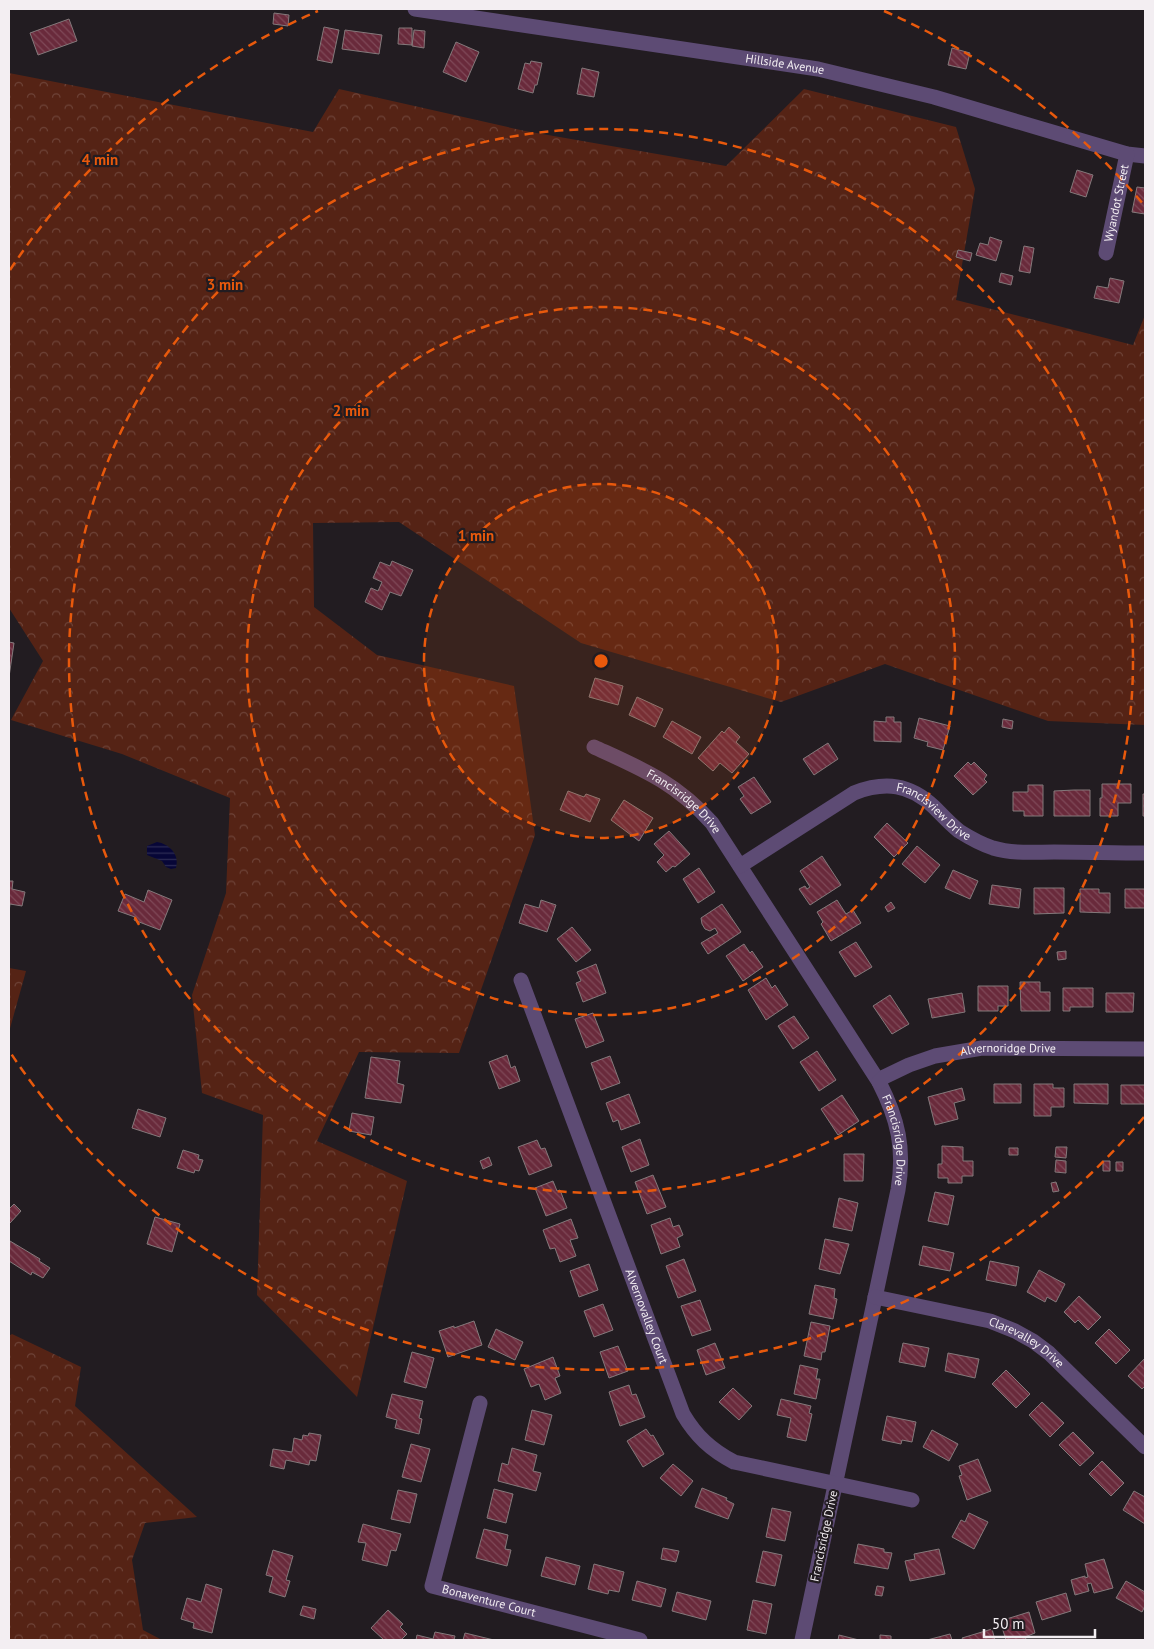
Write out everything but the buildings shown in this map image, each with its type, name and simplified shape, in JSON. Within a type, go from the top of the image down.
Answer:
[{"type":"street","name":"Hillside Avenue","points":[[415,9],[818,69],[934,97],[1127,154],[1145,156]]},
{"type":"street","name":"Wyandot Street","points":[[1106,252],[1127,154]]},
{"type":"street","name":"Francisridge Drive","points":[[594,747],[653,774],[698,807],[712,823],[879,1082],[889,1100],[896,1119],[902,1156],[898,1190],[802,1640]]},
{"type":"street","name":"Francisview Drive","points":[[740,866],[854,793],[881,785],[895,786],[921,796],[958,830],[975,841],[994,848],[1021,852],[1145,853]]},
{"type":"street","name":"Alvernovalley Court","points":[[521,980],[683,1414],[692,1430],[704,1444],[734,1462],[912,1500]]},
{"type":"street","name":"Alvernoridge Drive","points":[[879,1082],[884,1077],[908,1065],[934,1056],[982,1048],[1145,1049]]},
{"type":"street","name":"Clarevalley Drive","points":[[875,1297],[990,1321],[1033,1341],[1049,1353],[1145,1447]]},
{"type":"street","name":"Bonaventure Court","points":[[480,1403],[432,1586],[640,1640]]},
{"type":"green space","points":[[9,73],[313,132],[339,89],[525,131],[726,166],[804,89],[956,127],[975,189],[956,300],[1133,345],[1145,315],[1145,725],[1048,721],[885,664],[781,702],[581,643],[399,522],[313,523],[314,607],[377,655],[514,686],[535,835],[459,1053],[359,1052],[317,1141],[407,1181],[357,1397],[257,1295],[263,1115],[202,1093],[192,995],[226,893],[230,798],[122,754],[11,720],[43,661],[9,608]]},
{"type":"green space","points":[[9,968],[26,971],[9,1032]]},
{"type":"green space","points":[[12,1334],[81,1367],[75,1406],[197,1517],[145,1523],[132,1560],[143,1630],[162,1640],[9,1640],[9,1336]]},
{"type":"shaded area","points":[[157,842],[169,847],[175,854],[176,868],[166,867],[162,861],[147,855],[147,846]]}]
